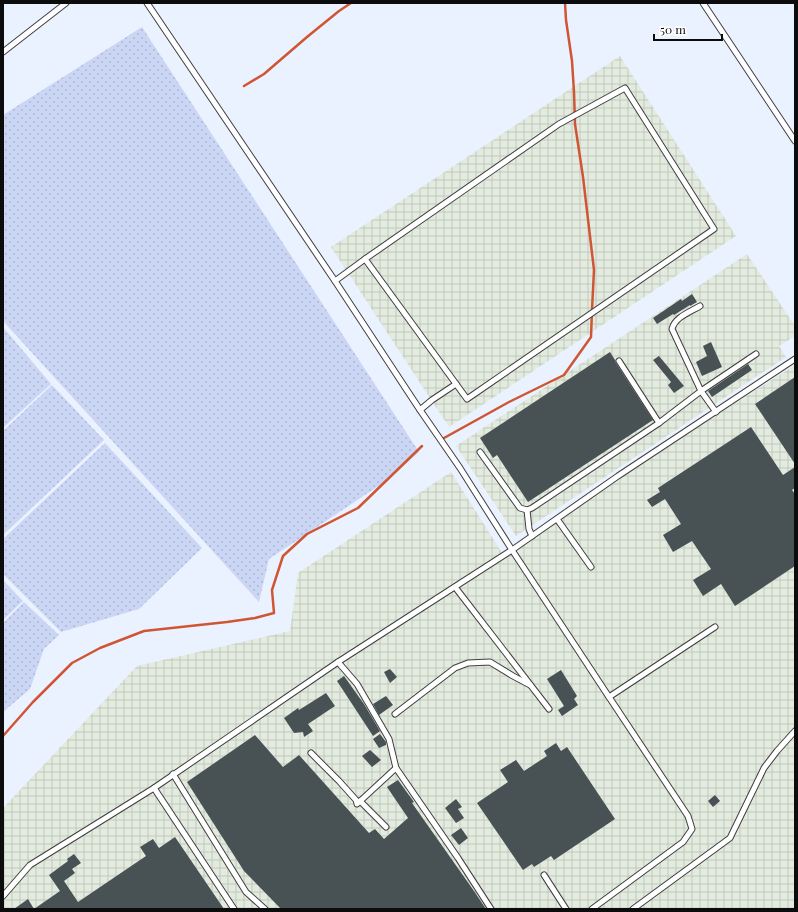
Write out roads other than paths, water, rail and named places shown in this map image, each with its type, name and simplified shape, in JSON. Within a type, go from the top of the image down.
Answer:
[{"type":"lane","points":[[3,52],[66,3]]},
{"type":"lane","points":[[147,3],[460,468],[512,550],[688,816],[692,829],[684,842],[592,909]]},
{"type":"lane","points":[[703,3],[795,141]]},
{"type":"lane","points":[[335,281],[365,259],[559,124],[625,88],[714,229],[467,399],[365,259]]},
{"type":"lane","points":[[700,306],[677,320],[672,329],[701,391],[716,412]]},
{"type":"lane","points":[[480,452],[520,508],[527,510],[660,423],[701,391],[756,354]]},
{"type":"lane","points":[[3,896],[30,865],[154,788],[338,662],[512,550],[618,476],[795,359]]},
{"type":"lane","points":[[618,361],[660,423]]},
{"type":"lane","points":[[420,410],[456,384]]},
{"type":"lane","points":[[527,510],[529,528],[532,536]]},
{"type":"lane","points":[[557,519],[591,567]]},
{"type":"lane","points":[[455,587],[549,709]]},
{"type":"lane","points":[[609,698],[715,627]]},
{"type":"lane","points":[[338,662],[357,684],[389,739],[396,768],[491,909]]},
{"type":"lane","points":[[395,714],[455,668],[468,663],[490,662],[530,685]]},
{"type":"lane","points":[[633,909],[730,838],[764,768],[795,731]]},
{"type":"lane","points":[[311,753],[356,800],[356,804],[396,768]]},
{"type":"lane","points":[[173,774],[246,892],[264,909]]},
{"type":"lane","points":[[154,788],[234,909]]},
{"type":"lane","points":[[360,801],[386,827]]},
{"type":"lane","points":[[544,875],[566,909]]},
{"type":"waterway","points":[[244,86],[264,74],[307,37],[351,3]]},
{"type":"waterway","points":[[444,438],[509,402],[564,375],[591,337],[594,270],[575,124],[572,61],[565,3]]},
{"type":"waterway","points":[[3,736],[33,702],[72,663],[100,648],[144,631],[227,622],[255,618],[274,613],[272,590],[283,556],[307,534],[358,508],[422,446]]}]
